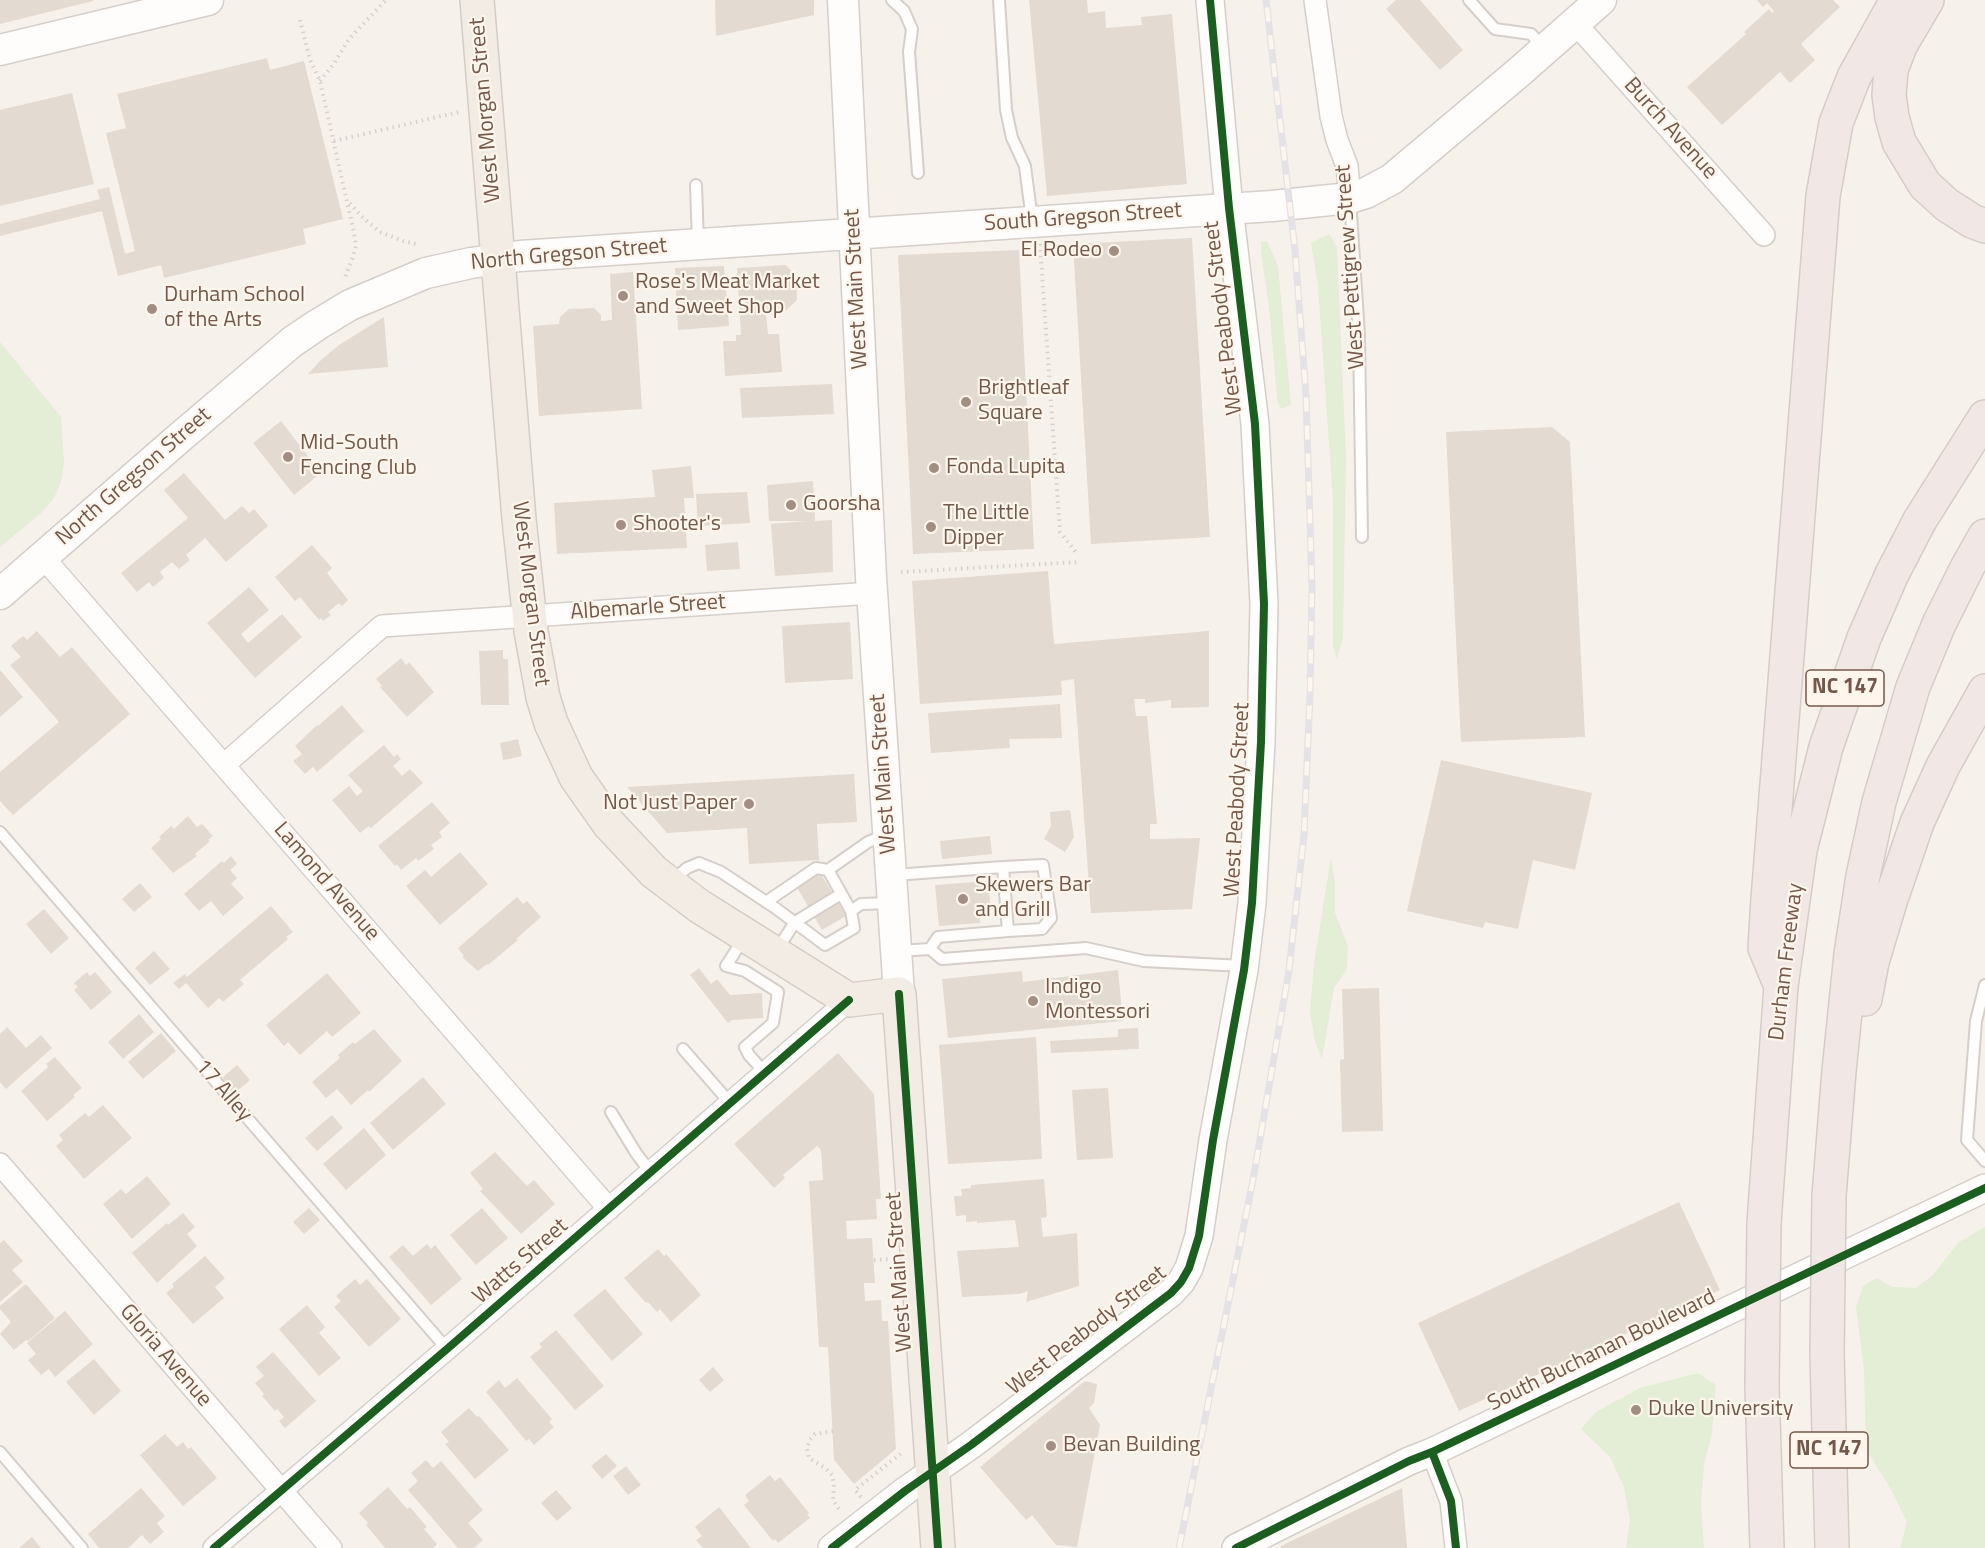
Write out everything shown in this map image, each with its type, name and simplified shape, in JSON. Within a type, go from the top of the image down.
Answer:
[{"type":"highway","points":[[1781,986],[1766,948],[1768,899],[1823,196],[1836,123],[1854,77],[1897,0]]},
{"type":"highway","points":[[1927,0],[1900,46],[1891,70],[1889,95],[1892,117],[1899,142],[1925,185],[1947,205],[1972,221],[1985,226]]},
{"type":"highway","name":"Durham Freeway","points":[[1767,1548],[1762,1386],[1764,1223],[1781,986],[1800,850],[1826,747],[1864,638],[1911,538],[1951,469],[1985,417]]},
{"type":"highway","name":"NC 147","points":[[1832,1548],[1827,1353],[1829,1196],[1839,1071],[1853,942],[1863,876],[1879,801],[1896,740],[1914,687],[1940,624],[1985,536]]},
{"type":"highway","points":[[1839,1071],[1862,1013],[1872,962],[1917,823],[1943,766],[1985,692]]},
{"type":"main road","points":[[0,50],[126,10],[208,0]]},
{"type":"main road","name":"West Morgan Street","points":[[477,0],[519,519],[529,616],[537,673],[561,747],[576,777],[609,824],[638,856],[669,884],[699,906],[849,1000]]},
{"type":"main road","name":"West Main Street","points":[[843,0],[872,593],[938,1548]]},
{"type":"main road","name":"South Gregson Street","points":[[854,234],[1036,231],[1229,208],[1350,198],[1373,190],[1392,178],[1601,0]]},
{"type":"main road","name":"North Gregson Street","points":[[0,594],[258,370],[317,325],[350,305],[426,273],[498,259],[854,234]]},
{"type":"main road","points":[[849,1000],[898,994]]},
{"type":"street","name":"West Peabody Street","points":[[832,1548],[1163,1299],[1181,1282],[1189,1268],[1199,1236],[1213,1140],[1244,966],[1252,903],[1264,604],[1255,424],[1229,208],[1210,0]]},
{"type":"street","name":"West Pettigrew Street","points":[[1315,0],[1331,116],[1347,166],[1350,198]]},
{"type":"street","name":"Burch Avenue","points":[[1575,23],[1764,235]]},
{"type":"street","name":"Lamond Avenue","points":[[42,556],[609,1209]]},
{"type":"street","name":"Albemarle Street","points":[[224,765],[382,626],[872,593]]},
{"type":"street","name":"Watts Street","points":[[214,1548],[849,1000]]},
{"type":"street","name":"Gloria Avenue","points":[[0,1164],[331,1548]]},
{"type":"street","name":"South Buchanan Boulevard","points":[[1236,1548],[1409,1461],[1985,1188]]},
{"type":"street","points":[[1432,1452],[1450,1502],[1456,1548]]},
{"type":"lane","points":[[892,0],[904,11],[912,29],[909,52],[918,173]]},
{"type":"lane","points":[[999,0],[1005,110],[1012,138],[1025,166],[1036,231]]},
{"type":"lane","points":[[1469,0],[1495,29],[1531,34],[1545,50]]},
{"type":"lane","points":[[696,185],[698,244]]},
{"type":"lane","name":"West Pettigrew Street","points":[[1350,198],[1359,335],[1362,537]]},
{"type":"lane","name":"17 Alley","points":[[0,832],[447,1349]]},
{"type":"lane","points":[[766,902],[816,868],[828,870],[868,842],[888,834]]},
{"type":"lane","points":[[669,884],[687,868],[699,863],[721,872],[825,945],[854,928],[852,911],[828,870]]},
{"type":"lane","points":[[852,911],[891,889],[1003,867],[1042,865],[1051,918],[1042,929],[938,937],[930,949]]},
{"type":"lane","points":[[1003,867],[1008,931]]},
{"type":"lane","points":[[775,953],[795,922],[841,894]]},
{"type":"lane","points":[[746,935],[726,966],[745,971],[778,992],[773,1023],[745,1047],[765,1074]]},
{"type":"lane","points":[[895,951],[930,949],[942,959],[1086,948],[1144,961],[1244,966]]},
{"type":"lane","points":[[1985,985],[1976,1020],[1967,1140],[1985,1161]]},
{"type":"lane","points":[[683,1049],[731,1104]]},
{"type":"lane","points":[[611,1113],[651,1173]]},
{"type":"lane","points":[[0,1452],[82,1548]]},
{"type":"path","points":[[320,81],[349,39],[386,0]]},
{"type":"path","points":[[300,20],[310,60],[320,81],[356,246],[345,277]]},
{"type":"path","points":[[334,141],[463,112]]},
{"type":"path","points":[[348,202],[380,232],[419,245]]},
{"type":"path","points":[[1036,231],[1060,532],[1078,555]]},
{"type":"path","points":[[901,572],[1079,562]]},
{"type":"path","points":[[874,1260],[890,1259]]},
{"type":"path","points":[[833,1431],[815,1434],[809,1441],[807,1449],[809,1458],[832,1475],[833,1500],[841,1513]]},
{"type":"path","points":[[861,1497],[855,1490],[904,1452]]},
{"type":"green space","points":[[1329,234],[1337,247],[1346,457],[1343,637],[1337,659],[1333,646],[1333,502],[1318,285],[1311,243]]},
{"type":"green space","points":[[1267,241],[1278,266],[1291,405],[1281,409],[1277,400],[1270,315],[1261,251],[1261,242]]},
{"type":"green space","points":[[0,342],[61,417],[64,463],[61,482],[53,500],[0,547]]},
{"type":"green space","points":[[1331,857],[1335,884],[1335,913],[1348,946],[1347,969],[1334,988],[1322,1059],[1315,1041],[1310,1012],[1314,964]]},
{"type":"green space","points":[[1985,1227],[1985,1548],[1900,1548],[1907,1522],[1892,1491],[1866,1449],[1864,1369],[1856,1307],[1863,1286],[1877,1278],[1892,1287],[1915,1288],[1932,1276],[1959,1242]]},
{"type":"green space","points":[[1698,1373],[1716,1385],[1712,1433],[1704,1464],[1701,1506],[1704,1548],[1626,1548],[1630,1520],[1624,1487],[1610,1457],[1581,1429],[1596,1412],[1640,1388]]},
{"type":"building","points":[[0,0],[93,0],[93,1],[0,24]]},
{"type":"building","points":[[715,0],[814,0],[814,15],[716,36]]},
{"type":"building","points":[[1029,0],[1087,0],[1088,13],[1105,11],[1106,28],[1142,25],[1141,17],[1172,14],[1187,184],[1047,196]]},
{"type":"building","points":[[1396,0],[1420,0],[1463,50],[1440,70],[1386,9]]},
{"type":"building","points":[[1757,0],[1833,0],[1840,7],[1801,44],[1815,60],[1790,83],[1780,72],[1722,125],[1687,87],[1746,34],[1744,32],[1769,9],[1772,13],[1774,11],[1767,3],[1763,7]]},
{"type":"building","name":"Durham School of the Arts","points":[[267,58],[270,70],[304,61],[343,219],[303,229],[306,244],[164,278],[161,265],[118,276],[102,211],[0,236],[0,224],[100,199],[97,190],[109,187],[125,254],[135,251],[106,133],[126,128],[117,94]]},
{"type":"building","points":[[72,93],[94,184],[0,206],[0,110]]},
{"type":"building","name":"Brightleaf Square","points":[[1192,238],[1210,537],[1091,544],[1073,244]]},
{"type":"building","name":"Brightleaf Square","points":[[1019,250],[1034,549],[913,554],[898,255]]},
{"type":"building","points":[[786,265],[796,276],[797,300],[783,313],[766,314],[768,334],[779,334],[782,372],[725,376],[723,341],[736,341],[736,335],[741,335],[737,268]]},
{"type":"building","points":[[724,266],[729,326],[678,330],[675,268]]},
{"type":"building","points":[[633,272],[642,409],[539,416],[533,326],[559,324],[560,317],[569,309],[594,308],[601,315],[601,321],[612,320],[610,274]]},
{"type":"building","points":[[384,317],[388,367],[308,374],[339,345]]},
{"type":"building","points":[[832,384],[834,414],[742,418],[740,388]]},
{"type":"building","points":[[281,421],[321,473],[294,495],[253,443]]},
{"type":"building","points":[[1552,427],[1570,442],[1585,737],[1461,742],[1446,432]]},
{"type":"building","name":"Shooter's","points":[[691,466],[694,498],[684,498],[687,548],[557,554],[554,503],[655,497],[652,470]]},
{"type":"building","points":[[184,473],[225,520],[242,506],[249,513],[254,509],[268,526],[226,562],[205,538],[186,555],[190,560],[179,569],[172,562],[160,572],[164,578],[153,587],[149,582],[137,592],[121,573],[188,518],[164,490]]},
{"type":"building","points":[[813,481],[815,521],[832,520],[833,572],[775,576],[771,524],[807,521],[769,521],[767,485]]},
{"type":"building","points":[[747,492],[750,523],[698,526],[696,494]]},
{"type":"building","points":[[738,542],[740,569],[707,571],[705,545]]},
{"type":"building","points":[[312,545],[332,568],[327,573],[348,600],[342,606],[339,603],[328,612],[331,615],[323,621],[321,618],[319,620],[300,597],[295,601],[275,577]]},
{"type":"building","points":[[1048,571],[1054,644],[1209,631],[1209,707],[1171,708],[1171,700],[1145,703],[1145,699],[1134,699],[1136,716],[1147,716],[1157,824],[1150,824],[1150,839],[1200,838],[1192,909],[1091,913],[1074,679],[1061,681],[1062,695],[920,704],[912,581]]},
{"type":"building","points":[[249,587],[269,610],[241,634],[248,643],[282,614],[302,637],[255,678],[207,623]]},
{"type":"building","points":[[850,622],[853,679],[785,683],[782,626]]},
{"type":"building","points":[[37,631],[60,657],[72,647],[130,714],[13,815],[0,801],[0,772],[59,722],[10,665],[21,657],[11,646],[23,636],[27,640]]},
{"type":"building","points":[[503,650],[503,659],[508,659],[509,705],[481,705],[479,651]]},
{"type":"building","points":[[401,658],[406,665],[409,662],[434,692],[407,717],[380,687],[382,686],[376,679]]},
{"type":"building","points":[[0,670],[23,697],[0,717]]},
{"type":"building","points":[[1060,704],[1062,738],[1009,739],[1010,748],[931,753],[928,713]]},
{"type":"building","points":[[342,705],[364,731],[317,772],[313,767],[305,774],[293,761],[302,754],[295,746]]},
{"type":"building","points":[[518,739],[522,756],[503,760],[500,743]]},
{"type":"building","points":[[384,745],[394,757],[397,754],[401,759],[393,766],[402,776],[410,769],[423,783],[371,828],[369,826],[360,833],[332,800],[349,786],[357,796],[363,791],[348,775]]},
{"type":"building","points":[[1441,760],[1592,793],[1575,870],[1533,860],[1518,929],[1485,922],[1483,928],[1407,911]]},
{"type":"building","name":"Not Just Paper","points":[[854,774],[857,822],[817,824],[819,860],[749,864],[747,828],[667,833],[627,787]]},
{"type":"building","points":[[432,802],[450,823],[439,832],[442,837],[431,845],[434,849],[418,861],[416,858],[401,870],[378,846]]},
{"type":"building","points":[[1070,810],[1074,837],[1065,852],[1044,839],[1051,826],[1050,812]]},
{"type":"building","points":[[188,816],[197,827],[202,824],[213,836],[195,854],[197,856],[173,873],[151,848],[171,826],[174,829]]},
{"type":"building","points":[[990,836],[992,854],[942,859],[940,841]]},
{"type":"building","points":[[460,852],[488,884],[440,925],[406,886],[425,870],[431,877]]},
{"type":"building","points":[[231,856],[237,864],[230,870],[237,878],[231,884],[244,898],[223,916],[211,901],[199,911],[184,894]]},
{"type":"building","points":[[819,871],[846,916],[822,930],[795,884]]},
{"type":"building","name":"Skewers Bar and Grill","points":[[988,881],[991,913],[979,914],[980,923],[939,926],[935,885]]},
{"type":"building","points":[[140,883],[152,897],[134,912],[122,899]]},
{"type":"building","points":[[517,897],[523,904],[527,901],[541,917],[516,939],[518,940],[478,971],[462,957],[464,956],[458,948]]},
{"type":"building","points":[[271,906],[293,932],[286,937],[288,939],[240,980],[244,984],[223,1002],[219,998],[208,1008],[186,983],[179,989],[173,983],[185,974],[187,977]]},
{"type":"building","points":[[44,909],[69,938],[51,954],[26,924]]},
{"type":"building","points":[[154,951],[170,969],[150,985],[135,968]]},
{"type":"building","points":[[699,968],[711,984],[717,979],[730,995],[762,993],[763,1018],[732,1020],[728,1023],[690,975]]},
{"type":"building","name":"Indigo Montessori","points":[[1118,970],[1123,1021],[948,1038],[942,979],[1022,971],[1023,982]]},
{"type":"building","points":[[87,972],[90,976],[95,972],[112,992],[91,1010],[74,990],[78,987],[74,983]]},
{"type":"building","points":[[327,973],[361,1013],[332,1037],[327,1031],[300,1055],[288,1042],[284,1046],[266,1025]]},
{"type":"building","points":[[1379,988],[1383,1131],[1342,1132],[1340,1060],[1344,1059],[1342,989]]},
{"type":"building","points":[[139,1014],[154,1032],[123,1059],[108,1042]]},
{"type":"building","points":[[7,1027],[26,1048],[41,1035],[52,1048],[6,1089],[0,1082],[0,1034]]},
{"type":"building","points":[[1138,1028],[1139,1049],[1051,1053],[1050,1041],[1118,1037],[1118,1029]]},
{"type":"building","points":[[374,1029],[402,1061],[369,1092],[368,1090],[351,1105],[337,1089],[326,1098],[312,1082],[340,1058],[338,1055],[353,1042],[355,1044]]},
{"type":"building","points":[[161,1033],[176,1051],[143,1079],[128,1062]]},
{"type":"building","points":[[1036,1037],[1042,1159],[948,1164],[939,1045]]},
{"type":"building","points":[[838,1053],[874,1094],[881,1199],[876,1199],[877,1219],[846,1221],[847,1239],[872,1238],[875,1283],[864,1283],[865,1301],[881,1300],[882,1321],[888,1321],[896,1449],[854,1484],[834,1460],[828,1347],[819,1347],[809,1181],[823,1180],[821,1150],[817,1146],[783,1175],[785,1178],[774,1188],[734,1144]]},
{"type":"building","points":[[55,1057],[82,1088],[47,1121],[21,1091],[48,1067],[46,1064]]},
{"type":"building","points":[[237,1065],[250,1080],[235,1093],[222,1078]]},
{"type":"building","points":[[423,1077],[446,1104],[393,1150],[370,1123]]},
{"type":"building","points":[[1108,1088],[1113,1158],[1077,1160],[1072,1090]]},
{"type":"building","points":[[103,1105],[132,1138],[84,1179],[56,1146],[63,1140],[59,1135],[85,1113],[89,1117]]},
{"type":"building","points":[[332,1115],[343,1128],[317,1151],[305,1138]]},
{"type":"building","points":[[364,1128],[386,1155],[346,1190],[323,1164]]},
{"type":"building","points":[[495,1152],[527,1186],[534,1180],[555,1204],[521,1234],[480,1191],[483,1189],[470,1173]]},
{"type":"building","points":[[147,1176],[171,1204],[132,1239],[103,1204],[121,1189],[126,1194]]},
{"type":"building","points":[[1044,1179],[1047,1217],[1041,1218],[1043,1237],[1077,1233],[1079,1286],[1026,1302],[1028,1291],[1019,1294],[962,1297],[957,1251],[1019,1247],[1015,1220],[966,1222],[966,1215],[956,1216],[954,1196],[962,1196],[961,1189],[971,1188],[971,1185]]},
{"type":"building","points":[[1679,1202],[1720,1290],[1459,1411],[1418,1323]]},
{"type":"building","points":[[309,1208],[320,1220],[304,1234],[293,1222]]},
{"type":"building","points":[[482,1208],[508,1238],[476,1265],[450,1235]]},
{"type":"building","points":[[183,1213],[195,1227],[187,1234],[197,1246],[157,1283],[132,1253],[167,1223],[168,1225]]},
{"type":"building","points":[[4,1240],[23,1261],[12,1270],[23,1282],[0,1302],[0,1243]]},
{"type":"building","points":[[427,1244],[431,1249],[435,1245],[462,1279],[431,1305],[389,1257],[403,1245],[413,1256]]},
{"type":"building","points":[[658,1249],[664,1256],[666,1254],[701,1295],[671,1322],[660,1309],[657,1312],[648,1302],[646,1303],[624,1278]]},
{"type":"building","points":[[205,1256],[225,1278],[215,1287],[224,1298],[193,1324],[166,1293],[174,1287],[172,1284]]},
{"type":"building","points":[[355,1279],[360,1285],[367,1279],[401,1319],[369,1347],[334,1307],[341,1301],[336,1296]]},
{"type":"building","points":[[26,1284],[55,1318],[14,1350],[0,1334],[11,1322],[0,1306]]},
{"type":"building","points":[[605,1289],[643,1334],[612,1361],[573,1315]]},
{"type":"building","points":[[307,1305],[325,1327],[319,1333],[341,1358],[319,1376],[279,1329]]},
{"type":"building","points":[[65,1311],[93,1344],[55,1377],[49,1369],[41,1375],[28,1360],[36,1354],[27,1343]]},
{"type":"building","points":[[556,1330],[604,1386],[575,1410],[530,1357],[542,1347],[539,1344]]},
{"type":"building","points":[[273,1352],[316,1401],[285,1428],[279,1421],[284,1417],[277,1409],[275,1411],[262,1396],[264,1394],[255,1383],[264,1376],[256,1367]]},
{"type":"building","points":[[94,1359],[121,1391],[94,1415],[66,1382]]},
{"type":"building","points":[[713,1367],[724,1380],[710,1392],[699,1380]]},
{"type":"building","points":[[517,1378],[552,1419],[549,1422],[554,1427],[534,1445],[529,1439],[526,1441],[486,1392],[499,1380],[505,1388]]},
{"type":"building","name":"Bevan Building","points":[[1085,1381],[1097,1384],[1094,1403],[1089,1408],[1100,1425],[1077,1547],[1056,1545],[1032,1515],[1026,1520],[980,1467]]},
{"type":"building","points":[[469,1408],[509,1450],[475,1479],[445,1444],[449,1442],[441,1432]]},
{"type":"building","points":[[165,1434],[177,1447],[183,1442],[188,1449],[191,1447],[217,1478],[183,1506],[140,1455]]},
{"type":"building","points":[[606,1454],[617,1466],[602,1479],[591,1466]]},
{"type":"building","points":[[426,1460],[433,1468],[441,1461],[483,1510],[468,1523],[483,1540],[474,1548],[458,1548],[408,1490],[418,1481],[411,1473]]},
{"type":"building","points":[[626,1466],[641,1485],[628,1495],[613,1476]]},
{"type":"building","points":[[770,1475],[775,1481],[780,1477],[809,1513],[807,1514],[810,1518],[778,1543],[775,1539],[773,1541],[744,1505],[749,1501],[745,1495]]},
{"type":"building","points":[[388,1487],[427,1527],[424,1529],[437,1544],[433,1548],[385,1548],[366,1525],[368,1523],[359,1513]]},
{"type":"building","points":[[141,1488],[165,1516],[157,1523],[164,1532],[150,1544],[142,1535],[128,1548],[99,1548],[88,1534]]},
{"type":"building","points":[[1402,1488],[1407,1548],[1281,1548],[1281,1546]]},
{"type":"building","points":[[556,1490],[572,1508],[557,1521],[541,1503]]},
{"type":"building","points":[[719,1507],[751,1548],[703,1548],[696,1540],[702,1536],[695,1527]]},
{"type":"building","points":[[32,1537],[41,1548],[19,1548]]},
{"type":"railway","points":[[1179,1548],[1253,1180],[1289,970],[1304,835],[1312,586],[1306,395],[1295,250],[1266,0]]},
{"type":"cycle path","points":[[832,1548],[1171,1293],[1189,1268],[1199,1236],[1213,1140],[1244,970],[1252,903],[1261,742],[1264,604],[1255,424],[1229,208],[1210,0]]},
{"type":"cycle path","points":[[899,994],[938,1548]]},
{"type":"cycle path","points":[[214,1548],[849,1000]]},
{"type":"cycle path","points":[[1236,1548],[1409,1461],[1985,1188]]},
{"type":"cycle path","points":[[1432,1452],[1451,1501],[1456,1548]]},
{"type":"place","name":"El Rodeo","points":[[1114,251]]},
{"type":"place","name":"Rose's Meat Market and Sweet Shop","points":[[623,296]]},
{"type":"place","name":"Durham School of the Arts","points":[[152,309]]},
{"type":"place","name":"Brightleaf Square","points":[[966,402]]},
{"type":"place","name":"Mid-South Fencing Club","points":[[288,457]]},
{"type":"place","name":"Fonda Lupita","points":[[934,468]]},
{"type":"place","name":"Goorsha","points":[[791,505]]},
{"type":"place","name":"Shooter's","points":[[621,525]]},
{"type":"place","name":"The Little Dipper","points":[[931,527]]},
{"type":"place","name":"Not Just Paper","points":[[749,804]]},
{"type":"place","name":"Skewers Bar and Grill","points":[[963,899]]},
{"type":"place","name":"Indigo Montessori","points":[[1033,1001]]},
{"type":"place","name":"Duke University","points":[[1636,1410]]},
{"type":"place","name":"Bevan Building","points":[[1051,1446]]}]
